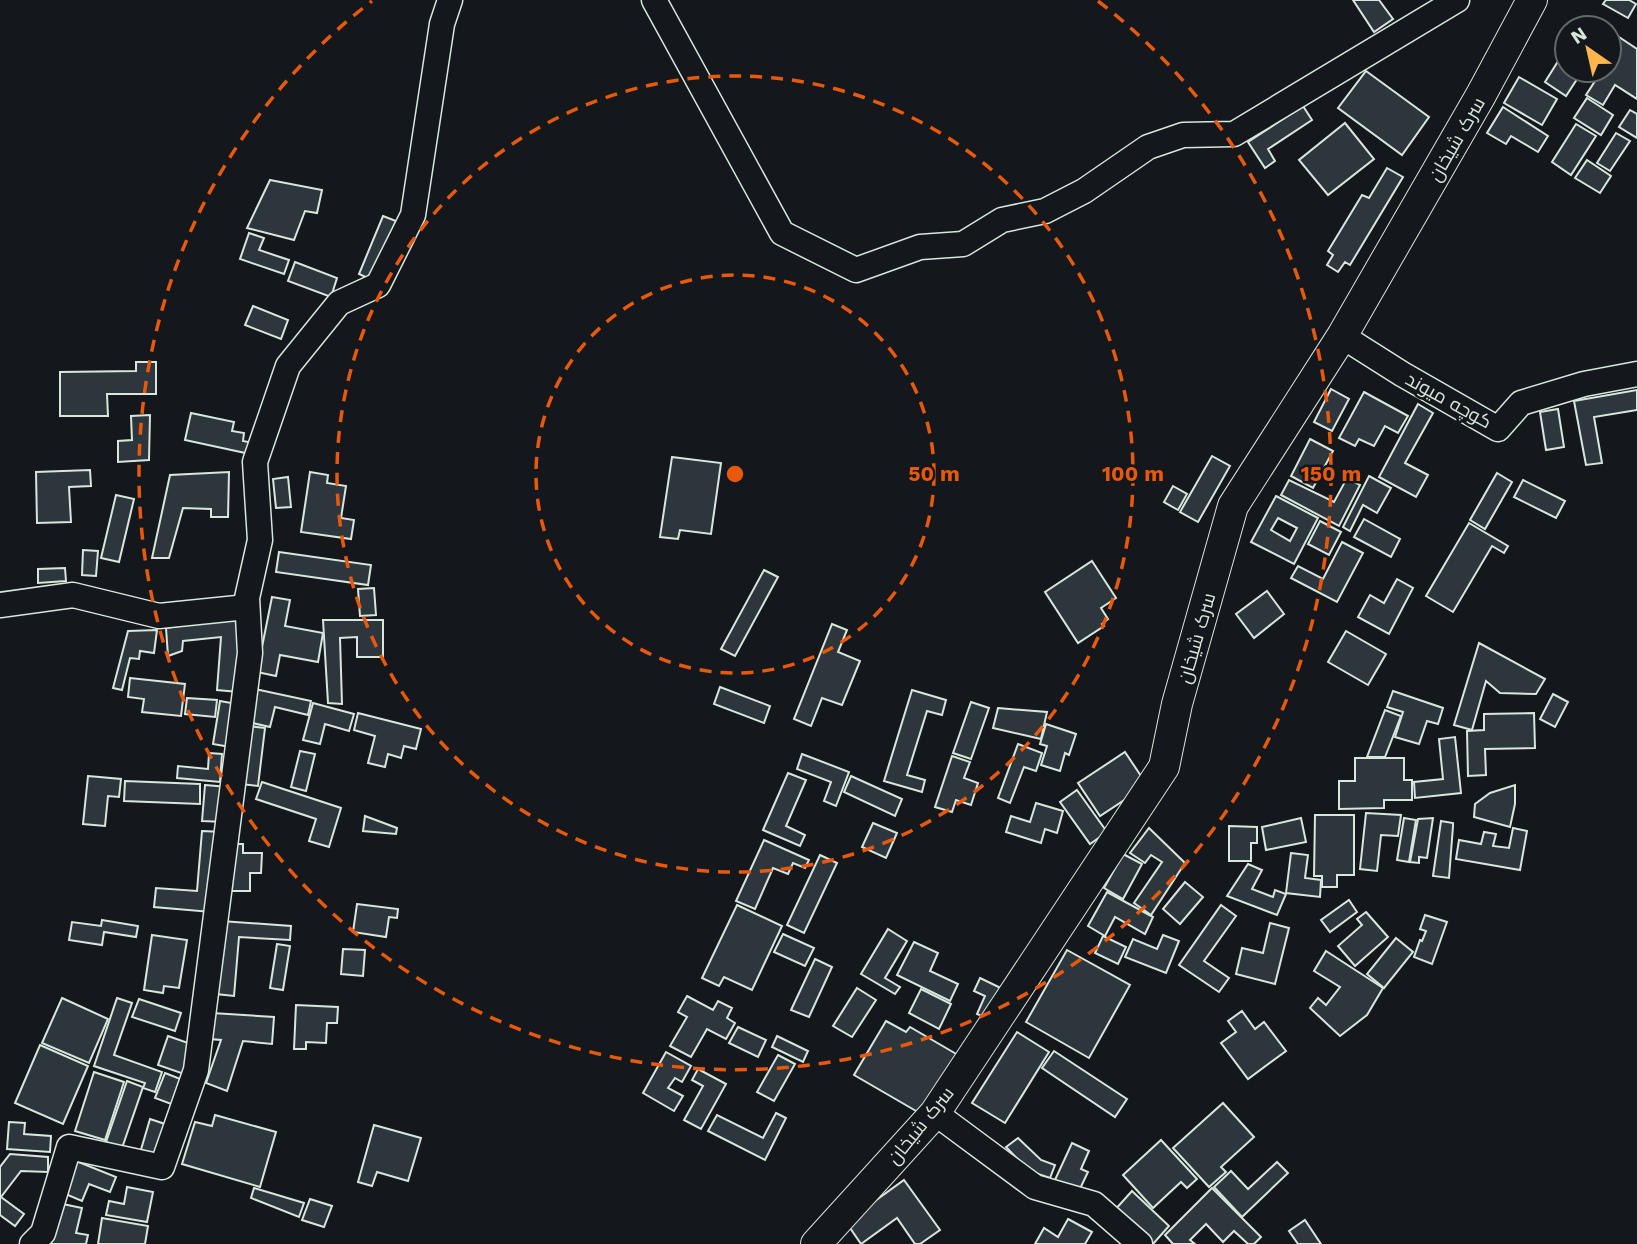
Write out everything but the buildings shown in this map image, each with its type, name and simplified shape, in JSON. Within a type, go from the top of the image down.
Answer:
[{"type":"street","points":[[32,1244],[43,1233],[69,1147],[162,1167],[196,1070],[250,653],[247,607],[260,540],[255,462],[288,366],[339,303],[378,285],[413,215],[442,24],[450,0]]},
{"type":"street","points":[[654,0],[782,233],[856,270],[919,247],[962,244],[1002,220],[1045,211],[1084,191],[1148,147],[1183,135],[1234,134],[1457,0]]},
{"type":"street","name":"سرک شیخان","points":[[816,1244],[935,1113],[1164,767],[1177,705],[1233,506],[1342,336],[1482,95],[1532,0]]},
{"type":"street","name":"کوچه میوند","points":[[1342,336],[1498,429],[1521,403],[1584,384],[1637,374]]},
{"type":"street","points":[[0,605],[73,594],[159,616],[247,607]]},
{"type":"street","points":[[935,1113],[1035,1187],[1094,1204],[1140,1244]]}]
